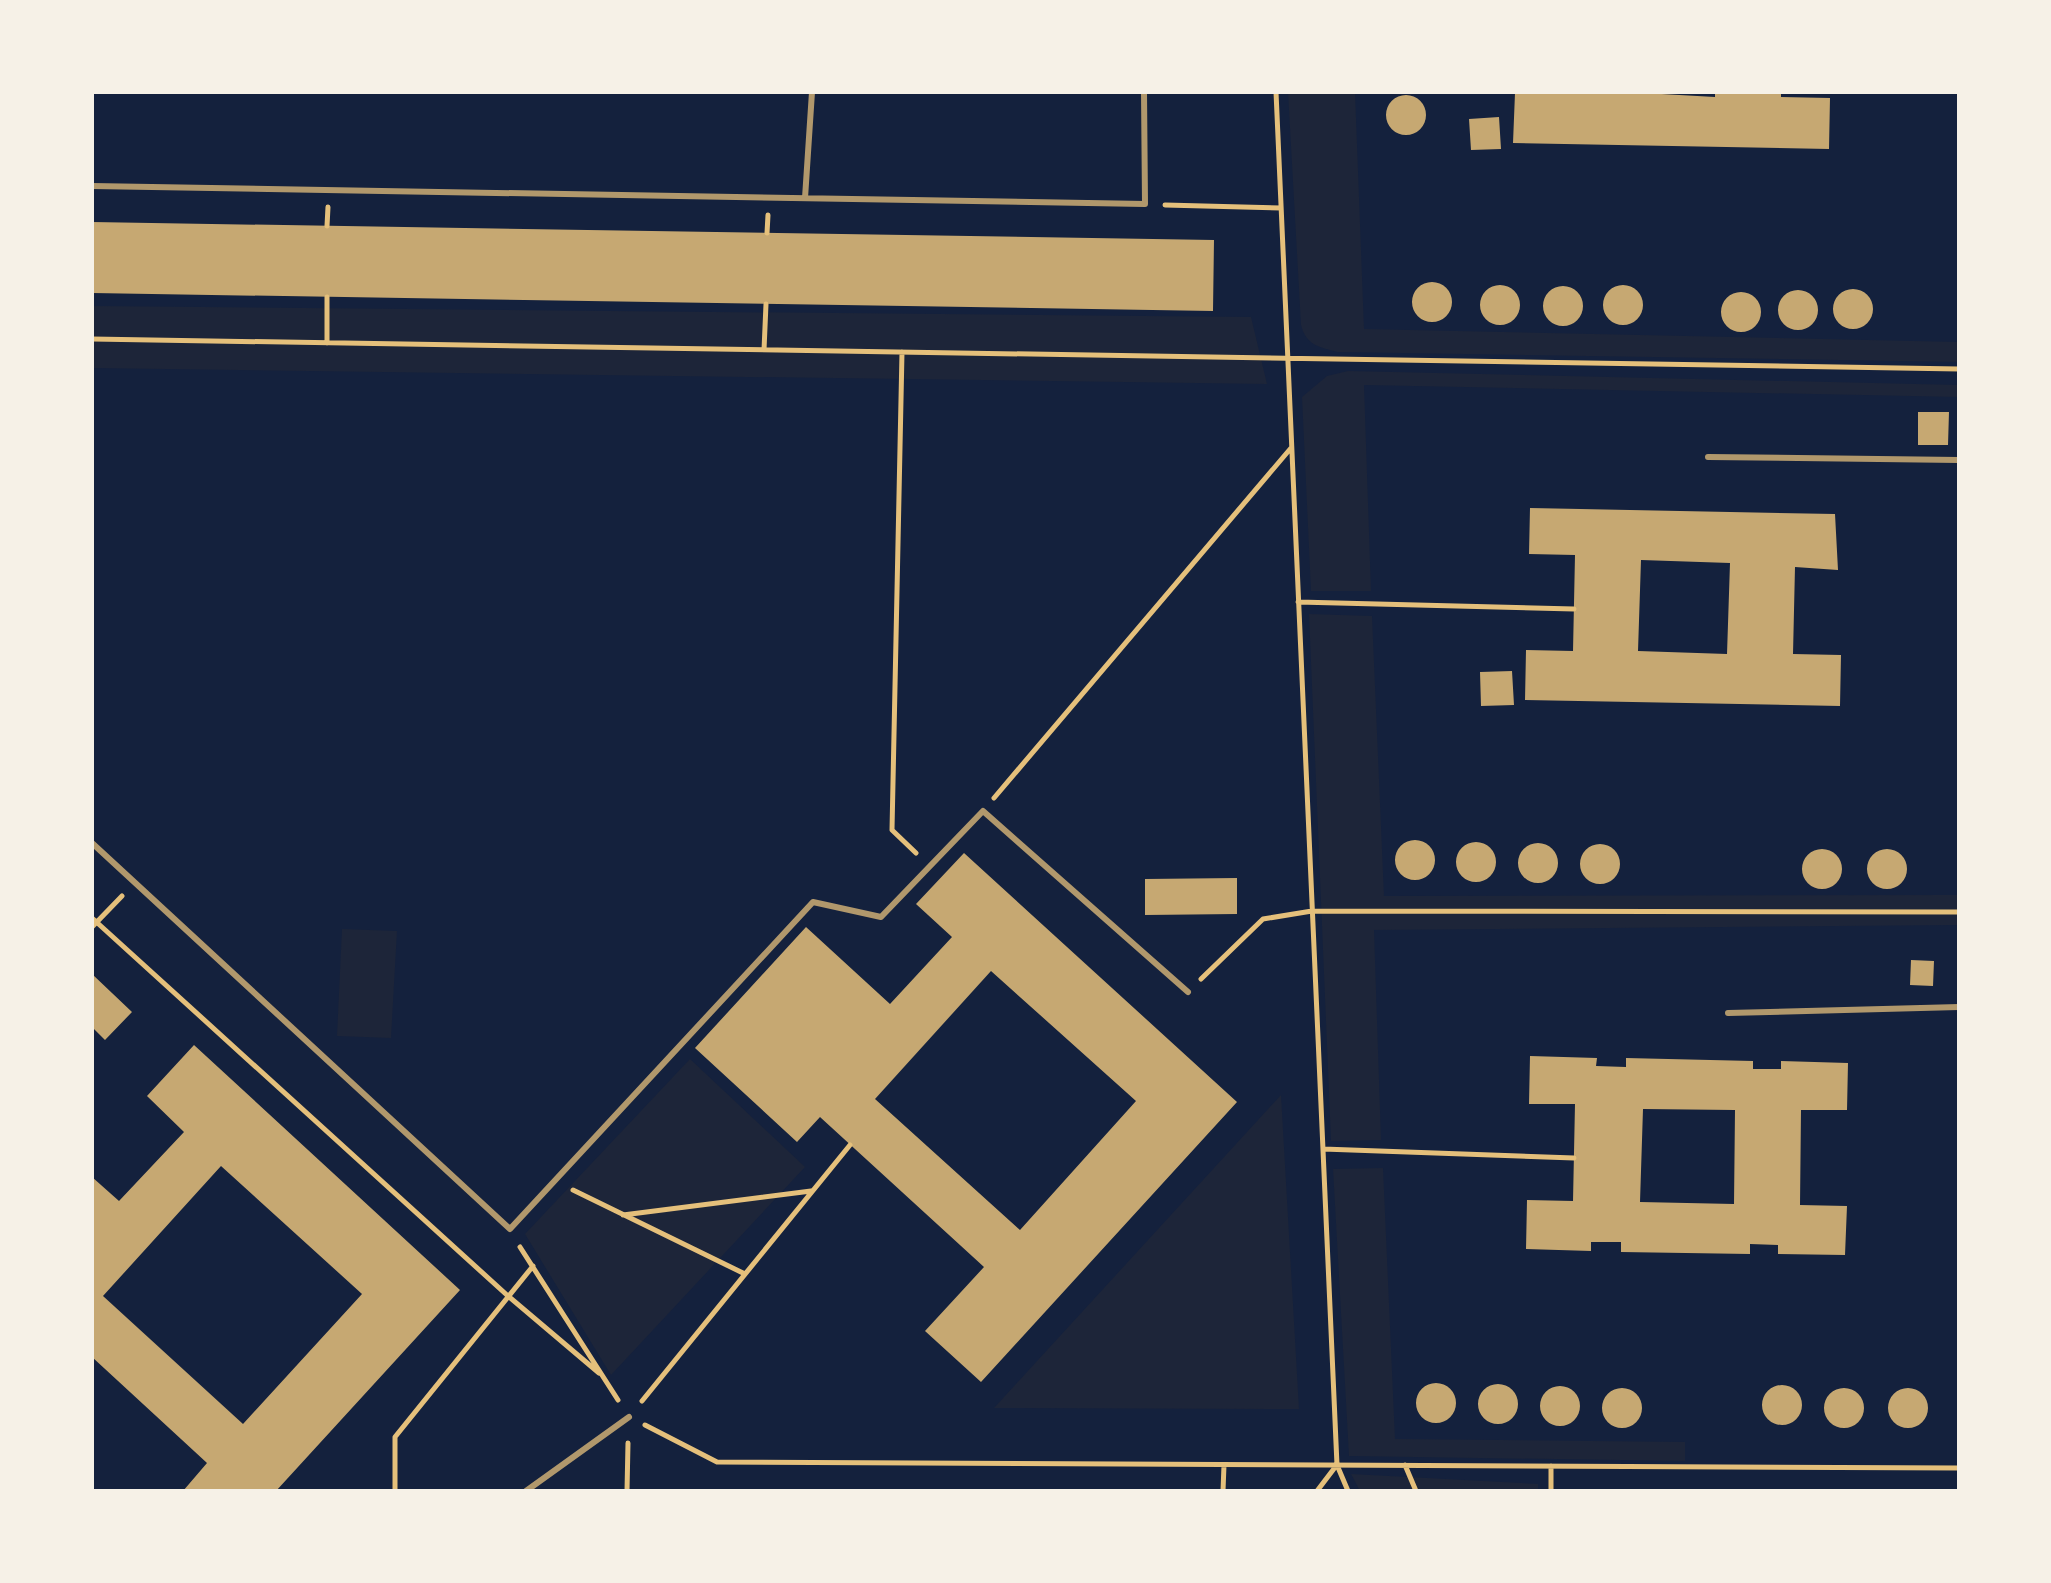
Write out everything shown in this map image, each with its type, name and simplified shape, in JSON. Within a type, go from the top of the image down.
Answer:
[{"type":"lane","points":[[805,198],[812,92]]},
{"type":"lane","points":[[92,186],[1145,204],[1144,92]]},
{"type":"lane","points":[[1708,457],[1959,460]]},
{"type":"lane","points":[[92,843],[510,1229],[813,902],[881,917],[983,811],[1188,992]]},
{"type":"lane","points":[[1728,1013],[1959,1007]]},
{"type":"lane","points":[[526,1491],[629,1417]]},
{"type":"path","points":[[1276,92],[1337,1465],[1348,1491]]},
{"type":"path","points":[[1145,204],[1281,208]]},
{"type":"path","points":[[327,297],[327,343]]},
{"type":"path","points":[[764,350],[766,304]]},
{"type":"path","points":[[92,339],[1959,369]]},
{"type":"path","points":[[902,352],[892,830],[929,867]]},
{"type":"path","points":[[983,811],[1291,447]]},
{"type":"path","points":[[1298,602],[1574,609]]},
{"type":"path","points":[[135,883],[94,922],[508,1296],[603,1376]]},
{"type":"path","points":[[1188,992],[1263,919],[1312,911],[1959,912]]},
{"type":"path","points":[[627,1491],[629,1417],[850,1145]]},
{"type":"path","points":[[1323,1149],[1574,1158]]},
{"type":"path","points":[[554,1181],[745,1274]]},
{"type":"path","points":[[623,1215],[812,1191]]},
{"type":"path","points":[[510,1229],[629,1417],[717,1462],[1959,1468]]},
{"type":"path","points":[[395,1491],[395,1437],[533,1266]]},
{"type":"path","points":[[1223,1491],[1224,1465]]},
{"type":"path","points":[[1317,1491],[1337,1465]]},
{"type":"path","points":[[1405,1465],[1416,1491]]},
{"type":"path","points":[[1551,1466],[1551,1491]]},
{"type":"shaded area","points":[[1288,92],[1355,92],[1364,329],[1959,342],[1959,362],[1337,352],[1319,347],[1306,337],[1301,325]]},
{"type":"shaded area","points":[[92,306],[1251,317],[1267,384],[92,368]]},
{"type":"shaded area","points":[[1348,371],[1959,385],[1959,397],[1364,385],[1371,591],[1311,591],[1302,397],[1327,376]]},
{"type":"shaded area","points":[[1309,614],[1372,616],[1384,896],[1959,895],[1959,925],[1374,930],[1381,1140],[1331,1141]]},
{"type":"shaded area","points":[[342,929],[397,931],[391,1038],[337,1036]]},
{"type":"shaded area","points":[[690,1059],[805,1167],[611,1375],[525,1234]]},
{"type":"shaded area","points":[[1281,1095],[1299,1409],[994,1408]]},
{"type":"shaded area","points":[[1383,1168],[1395,1439],[1685,1442],[1685,1461],[1349,1456],[1333,1169]]},
{"type":"shaded area","points":[[1351,1474],[1538,1484],[1538,1491],[1360,1491]]},
{"type":"building","points":[[1626,92],[1715,97],[1715,92],[1781,92],[1781,97],[1830,98],[1829,149],[1513,143],[1515,93]]},
{"type":"building","points":[[1406,95],[1420,101],[1426,115],[1420,129],[1406,135],[1392,129],[1386,115],[1392,101]]},
{"type":"building","points":[[1499,117],[1501,149],[1471,150],[1469,119]]},
{"type":"building","points":[[92,222],[1214,240],[1213,311],[92,293]]},
{"type":"building","points":[[1432,282],[1446,288],[1452,302],[1446,316],[1432,322],[1418,316],[1412,302],[1418,288]]},
{"type":"building","points":[[1500,285],[1514,291],[1520,305],[1514,319],[1500,325],[1486,319],[1480,305],[1486,291]]},
{"type":"building","points":[[1623,285],[1637,291],[1643,305],[1637,319],[1623,325],[1609,319],[1603,305],[1609,291]]},
{"type":"building","points":[[1563,286],[1577,292],[1583,306],[1577,320],[1563,326],[1549,320],[1543,306],[1549,292]]},
{"type":"building","points":[[1853,289],[1867,295],[1873,309],[1867,323],[1853,329],[1839,323],[1833,309],[1839,295]]},
{"type":"building","points":[[1798,290],[1812,296],[1818,310],[1812,324],[1798,330],[1784,324],[1778,310],[1784,296]]},
{"type":"building","points":[[1741,292],[1755,298],[1761,312],[1755,326],[1741,332],[1727,326],[1721,312],[1727,298]]},
{"type":"building","points":[[1918,412],[1949,412],[1948,445],[1918,445]]},
{"type":"building","points":[[1530,508],[1835,514],[1838,570],[1795,567],[1793,654],[1841,655],[1840,706],[1525,700],[1526,650],[1573,651],[1575,555],[1529,554]],"holes":[[[1641,560],[1730,563],[1727,654],[1638,651]]]},
{"type":"building","points":[[1512,671],[1514,705],[1481,706],[1480,672]]},
{"type":"building","points":[[1415,840],[1429,846],[1435,860],[1429,874],[1415,880],[1401,874],[1395,860],[1401,846]]},
{"type":"building","points":[[1476,842],[1490,848],[1496,862],[1490,876],[1476,882],[1462,876],[1456,862],[1462,848]]},
{"type":"building","points":[[1538,843],[1552,849],[1558,863],[1552,877],[1538,883],[1524,877],[1518,863],[1524,849]]},
{"type":"building","points":[[1600,844],[1614,850],[1620,864],[1614,878],[1600,884],[1586,878],[1580,864],[1586,850]]},
{"type":"building","points":[[1822,849],[1836,855],[1842,869],[1836,883],[1822,889],[1808,883],[1802,869],[1808,855]]},
{"type":"building","points":[[1887,849],[1901,855],[1907,869],[1901,883],[1887,889],[1873,883],[1867,869],[1873,855]]},
{"type":"building","points":[[964,853],[1237,1102],[981,1382],[925,1331],[984,1267],[820,1117],[797,1142],[695,1048],[806,927],[890,1004],[952,937],[916,904]],"holes":[[[991,971],[1136,1101],[1020,1230],[875,1099]]]},
{"type":"building","points":[[1237,878],[1237,914],[1145,915],[1145,879]]},
{"type":"building","points":[[1911,960],[1934,961],[1933,986],[1910,985]]},
{"type":"building","points":[[92,974],[132,1012],[105,1040],[92,1027]]},
{"type":"building","points":[[194,1045],[460,1290],[276,1491],[183,1491],[207,1463],[92,1357],[92,1177],[119,1201],[184,1132],[147,1096]],"holes":[[[221,1166],[362,1294],[243,1424],[103,1296]]]},
{"type":"building","points":[[1530,1056],[1597,1058],[1596,1066],[1626,1067],[1626,1058],[1753,1061],[1753,1069],[1781,1069],[1781,1061],[1848,1063],[1847,1110],[1801,1110],[1800,1205],[1847,1206],[1845,1255],[1778,1254],[1778,1245],[1750,1244],[1750,1254],[1621,1252],[1621,1242],[1591,1242],[1591,1251],[1526,1249],[1527,1200],[1573,1201],[1575,1104],[1529,1104]],"holes":[[[1643,1109],[1735,1110],[1734,1204],[1640,1202]]]},
{"type":"building","points":[[1436,1383],[1450,1389],[1456,1403],[1450,1417],[1436,1423],[1422,1417],[1416,1403],[1422,1389]]},
{"type":"building","points":[[1498,1384],[1512,1390],[1518,1404],[1512,1418],[1498,1424],[1484,1418],[1478,1404],[1484,1390]]},
{"type":"building","points":[[1782,1385],[1796,1391],[1802,1405],[1796,1419],[1782,1425],[1768,1419],[1762,1405],[1768,1391]]},
{"type":"building","points":[[1560,1386],[1574,1392],[1580,1406],[1574,1420],[1560,1426],[1546,1420],[1540,1406],[1546,1392]]},
{"type":"building","points":[[1622,1388],[1636,1394],[1642,1408],[1636,1422],[1622,1428],[1608,1422],[1602,1408],[1608,1394]]},
{"type":"building","points":[[1844,1388],[1858,1394],[1864,1408],[1858,1422],[1844,1428],[1830,1422],[1824,1408],[1830,1394]]},
{"type":"building","points":[[1908,1388],[1922,1394],[1928,1408],[1922,1422],[1908,1428],[1894,1422],[1888,1408],[1894,1394]]}]
